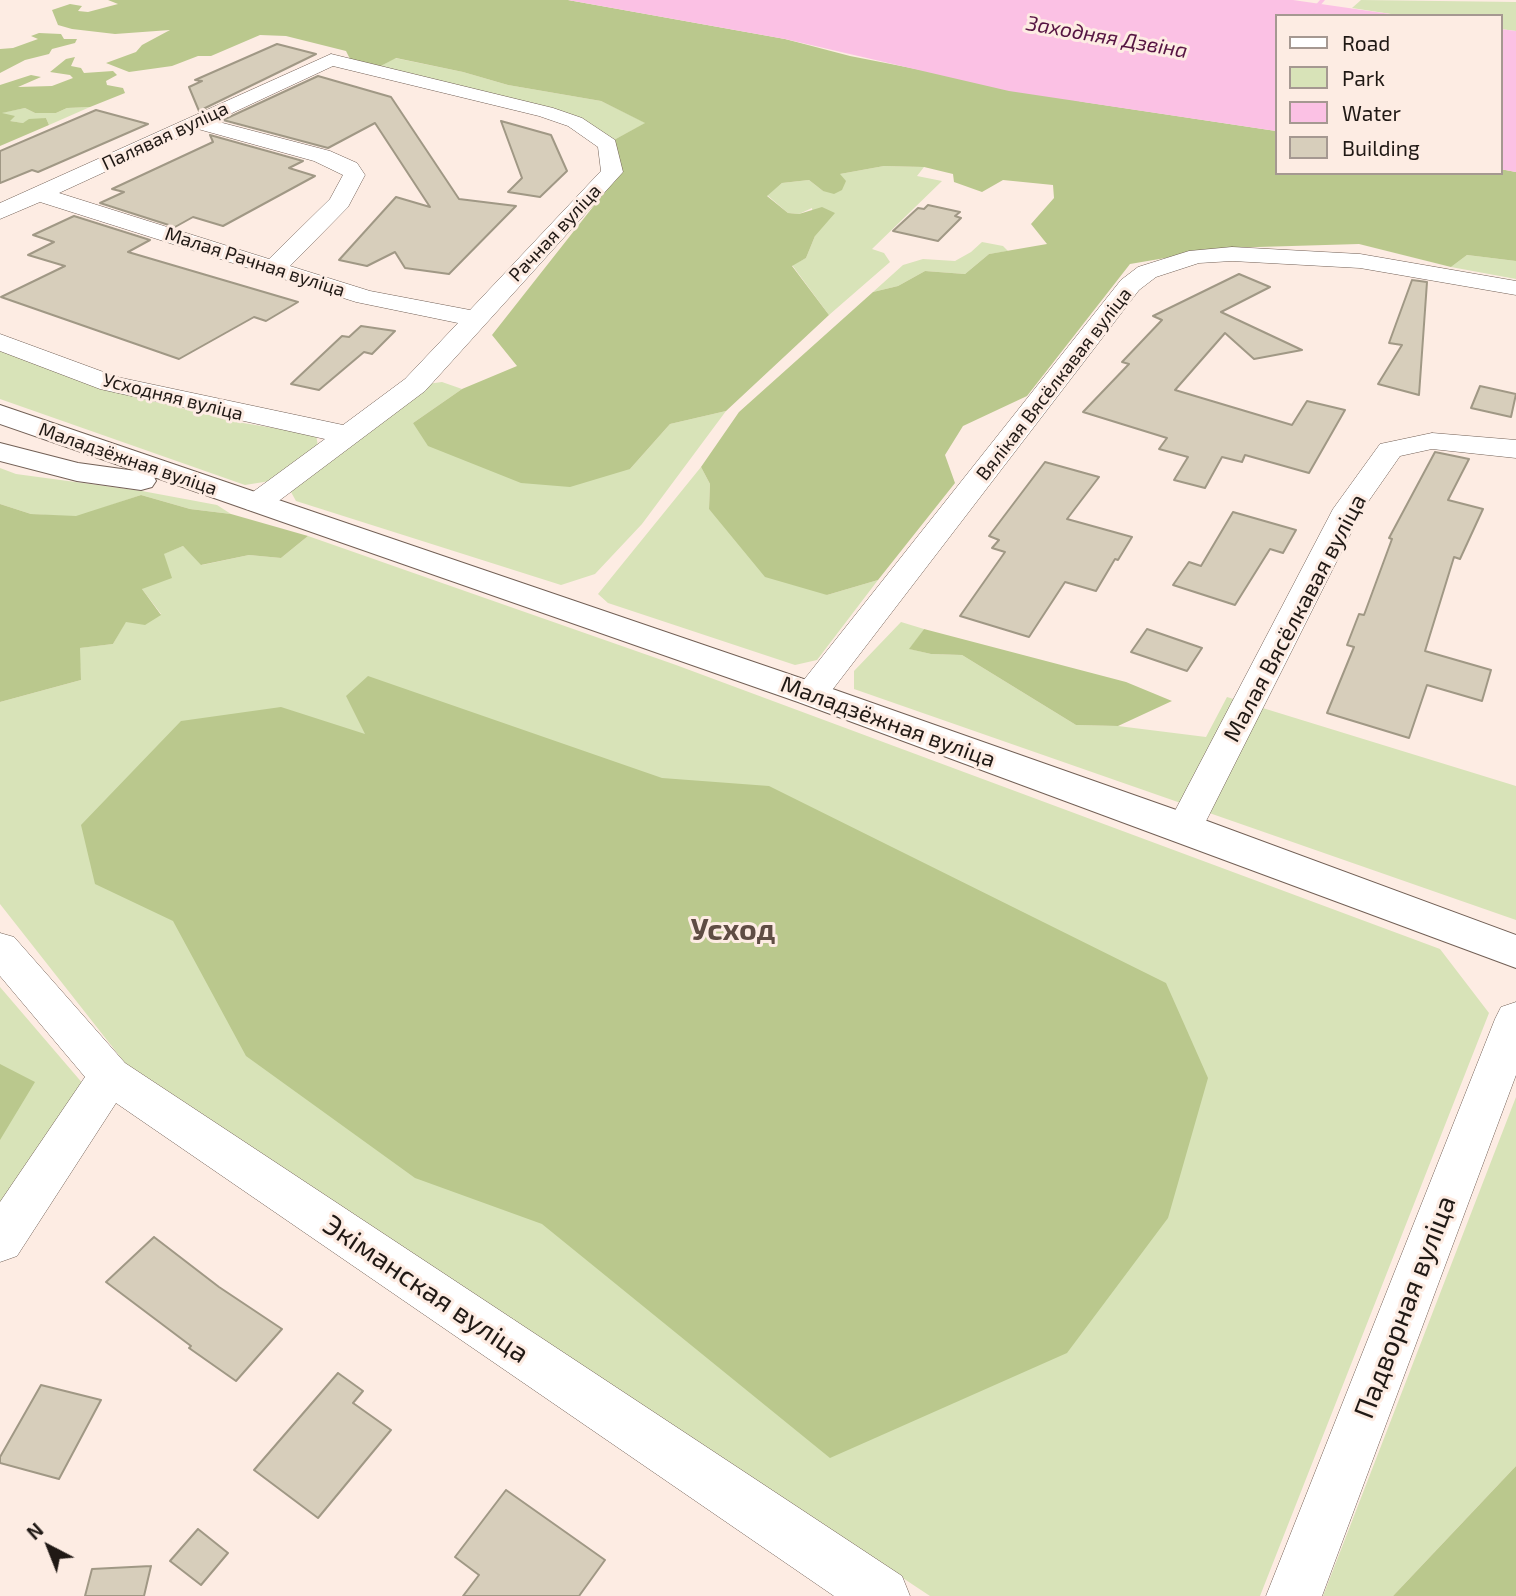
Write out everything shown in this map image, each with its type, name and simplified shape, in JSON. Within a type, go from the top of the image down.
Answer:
[{"type":"main road","name":"Маладзёжная вуліца","points":[[0,414],[811,694],[1185,828],[1516,952]]},
{"type":"main road","name":"Маладзёжная вуліца","points":[[0,452],[76,472],[211,491],[257,503]]},
{"type":"street","name":"Палявая вуліца","points":[[0,212],[331,60]]},
{"type":"street","name":"Рачная вуліца","points":[[257,503],[415,385],[612,172],[608,144],[576,122],[546,112],[331,60]]},
{"type":"street","points":[[196,122],[322,156],[349,168],[354,175],[340,202],[274,268]]},
{"type":"street","name":"Малая Рачная вуліца","points":[[38,194],[365,297],[475,319]]},
{"type":"street","name":"Вялікая Вясёлкавая вуліца","points":[[811,694],[1130,285],[1147,272],[1197,256],[1232,254],[1360,261],[1516,288]]},
{"type":"street","name":"Усходняя вуліца","points":[[0,342],[109,383],[247,415],[350,435]]},
{"type":"street","name":"Малая Вясёлкавая вуліца","points":[[1185,828],[1348,509],[1390,450],[1432,441],[1516,449]]},
{"type":"street","name":"Экіманская вуліца","points":[[0,948],[110,1076],[882,1596]]},
{"type":"street","name":"Падворная вуліца","points":[[1294,1596],[1516,1019]]},
{"type":"street","points":[[0,1241],[110,1076]]},
{"type":"green space","points":[[108,0],[568,0],[785,39],[850,56],[1084,102],[1274,131],[1274,175],[1502,175],[1502,169],[1516,172],[1516,261],[1467,255],[1451,267],[1359,244],[1224,248],[1130,264],[1027,396],[963,426],[945,455],[955,483],[878,580],[827,595],[765,577],[709,509],[710,484],[701,467],[739,412],[873,292],[898,286],[925,271],[965,274],[989,254],[1047,244],[1031,224],[1054,198],[1053,185],[1003,180],[982,192],[954,182],[953,174],[924,167],[884,166],[840,174],[846,181],[842,190],[834,194],[823,191],[809,180],[782,183],[767,196],[788,213],[799,214],[822,207],[835,213],[815,236],[806,258],[792,266],[829,315],[726,411],[670,424],[630,469],[570,487],[521,483],[428,446],[413,423],[462,389],[517,366],[492,335],[622,170],[612,141],[645,123],[601,101],[508,85],[396,58],[379,67],[350,59],[346,51],[286,36],[260,35],[211,56],[198,56],[172,66],[129,72],[106,63],[136,52],[142,45],[170,30],[115,34],[72,29],[58,25],[52,10],[70,4],[82,6],[78,11],[88,12],[118,4]]},
{"type":"green space","points":[[1361,0],[1516,2],[1516,31],[1502,29],[1502,14],[1391,14],[1352,8]]},
{"type":"green space","points":[[39,33],[61,34],[64,39],[77,39],[75,43],[52,49],[49,54],[25,60],[0,73],[0,49],[13,48],[38,39],[31,36]]},
{"type":"green space","points":[[75,57],[71,66],[81,68],[84,73],[113,71],[117,75],[106,81],[107,85],[123,88],[125,93],[90,107],[67,108],[56,113],[35,113],[25,108],[2,113],[15,116],[10,121],[23,123],[29,119],[46,118],[49,125],[0,146],[0,85],[31,75],[41,77],[18,87],[52,86],[73,78],[70,75],[50,72],[66,59]]},
{"type":"green space","points":[[395,58],[463,72],[508,85],[601,101],[646,123],[612,141],[580,121],[379,67]]},
{"type":"green space","points":[[90,107],[49,125],[46,118],[23,123],[9,121],[0,113],[25,108],[35,113],[56,113],[67,108]]},
{"type":"green space","points":[[884,166],[924,167],[917,176],[942,181],[872,249],[884,253],[890,262],[829,315],[792,265],[806,258],[815,236],[812,208],[799,214],[788,213],[767,195],[782,183],[809,180],[823,191],[840,174]]},
{"type":"green space","points":[[982,242],[1003,246],[1008,251],[989,254],[965,274],[925,271],[898,286],[873,292],[903,265],[923,259],[955,261]]},
{"type":"green space","points":[[1467,255],[1516,261],[1516,279],[1451,267]]},
{"type":"green space","points":[[0,351],[101,388],[237,422],[316,435],[318,446],[270,481],[245,485],[0,399]]},
{"type":"green space","points":[[442,382],[462,389],[413,423],[630,469],[670,424],[726,411],[642,524],[595,574],[561,585],[296,501],[291,492],[297,483],[427,384]]},
{"type":"green space","points":[[701,467],[710,484],[709,509],[827,595],[878,580],[817,660],[795,665],[608,603],[598,594]]},
{"type":"green space","points":[[0,468],[16,474],[142,491],[217,505],[231,514],[190,509],[141,495],[76,517],[31,514],[0,504]]},
{"type":"green space","points":[[141,495],[190,509],[231,514],[308,536],[281,558],[249,555],[201,565],[183,546],[164,554],[172,578],[142,589],[161,615],[145,625],[126,622],[113,644],[80,648],[81,680],[0,702],[0,504],[31,514],[76,516]]},
{"type":"green space","points":[[308,536],[676,665],[1440,949],[1489,1013],[1260,1596],[930,1596],[125,1063],[0,904],[0,702],[81,680],[79,648],[113,644],[126,621],[161,614],[142,589],[163,554],[183,546],[202,565],[249,555],[281,558]]},
{"type":"green space","points":[[901,622],[924,629],[910,649],[931,654],[962,655],[1076,725],[1118,726],[1206,737],[1227,697],[1516,786],[1516,920],[854,689],[854,671]]},
{"type":"green space","points":[[924,629],[1126,682],[1172,701],[1118,726],[1076,725],[962,655],[931,654],[909,649]]},
{"type":"green space","points":[[368,676],[662,778],[769,786],[1166,983],[1208,1078],[1168,1218],[1067,1353],[830,1458],[542,1224],[415,1178],[246,1056],[173,921],[95,884],[81,825],[181,721],[281,707],[365,734],[346,696]]},
{"type":"green space","points":[[0,987],[84,1085],[0,1209]]},
{"type":"green space","points":[[0,1064],[35,1082],[0,1140]]},
{"type":"green space","points":[[1516,1097],[1516,1466],[1393,1596],[1323,1596]]},
{"type":"green space","points":[[1516,1466],[1516,1596],[1393,1596]]},
{"type":"water","name":"Заходняя Дзвіна","points":[[568,0],[1293,0],[1390,14],[1274,14],[1274,131],[1009,91],[785,39]]},
{"type":"water","points":[[1502,29],[1516,31],[1516,172],[1502,169]]},
{"type":"building","points":[[277,44],[316,54],[199,111],[189,87],[202,81],[195,80]]},
{"type":"building","points":[[318,76],[391,97],[459,199],[516,206],[449,274],[405,268],[395,252],[367,266],[339,260],[396,197],[430,207],[375,123],[328,148],[223,120]]},
{"type":"building","points":[[96,110],[148,124],[38,172],[32,170],[0,183],[0,151]]},
{"type":"building","points":[[501,121],[551,135],[567,171],[540,197],[508,192],[522,178]]},
{"type":"building","points":[[210,135],[303,161],[289,168],[315,176],[223,226],[193,217],[175,227],[100,203],[124,192],[112,189],[213,142]]},
{"type":"building","points":[[928,205],[960,212],[955,216],[961,218],[938,241],[893,231],[918,208],[924,209]]},
{"type":"building","points":[[74,216],[150,240],[128,252],[298,302],[266,321],[254,317],[179,359],[1,297],[65,266],[28,255],[54,242],[33,235]]},
{"type":"building","points":[[1239,274],[1270,287],[1221,312],[1302,350],[1254,359],[1225,333],[1175,390],[1292,425],[1307,401],[1345,410],[1309,473],[1245,455],[1242,462],[1222,457],[1205,488],[1174,480],[1188,457],[1159,449],[1167,438],[1083,412],[1129,364],[1122,362],[1162,320],[1153,316]]},
{"type":"building","points":[[1412,280],[1427,282],[1419,395],[1378,384],[1402,345],[1389,343]]},
{"type":"building","points":[[361,326],[395,331],[372,354],[364,352],[319,390],[291,384],[342,336],[349,337]]},
{"type":"building","points":[[1480,386],[1516,394],[1511,417],[1471,408]]},
{"type":"building","points":[[1435,452],[1469,459],[1448,500],[1483,509],[1460,559],[1454,557],[1425,651],[1491,670],[1482,701],[1427,685],[1409,738],[1327,713],[1354,647],[1347,645],[1359,614],[1364,615],[1392,539],[1389,538]]},
{"type":"building","points":[[1045,462],[1099,477],[1067,519],[1132,537],[1096,591],[1065,582],[1029,637],[960,616],[1005,552],[992,548],[999,540],[989,536]]},
{"type":"building","points":[[1233,512],[1296,530],[1283,553],[1270,549],[1235,605],[1173,585],[1189,562],[1201,566]]},
{"type":"building","points":[[1147,629],[1202,648],[1187,671],[1131,652]]},
{"type":"building","points":[[154,1237],[219,1287],[282,1329],[236,1381],[189,1348],[191,1346],[106,1282]]},
{"type":"building","points":[[338,1373],[363,1391],[353,1403],[391,1430],[318,1518],[254,1470]]},
{"type":"building","points":[[41,1385],[101,1400],[59,1479],[0,1463],[0,1457]]},
{"type":"building","points":[[506,1490],[605,1560],[579,1596],[463,1596],[479,1575],[455,1557]]},
{"type":"building","points":[[198,1529],[228,1553],[201,1585],[170,1561]]},
{"type":"building","points":[[151,1566],[144,1596],[85,1596],[92,1569]]},
{"type":"waterway","points":[[1310,14],[1323,0]]},
{"type":"district","name":"Усход","points":[[733,930]]}]
